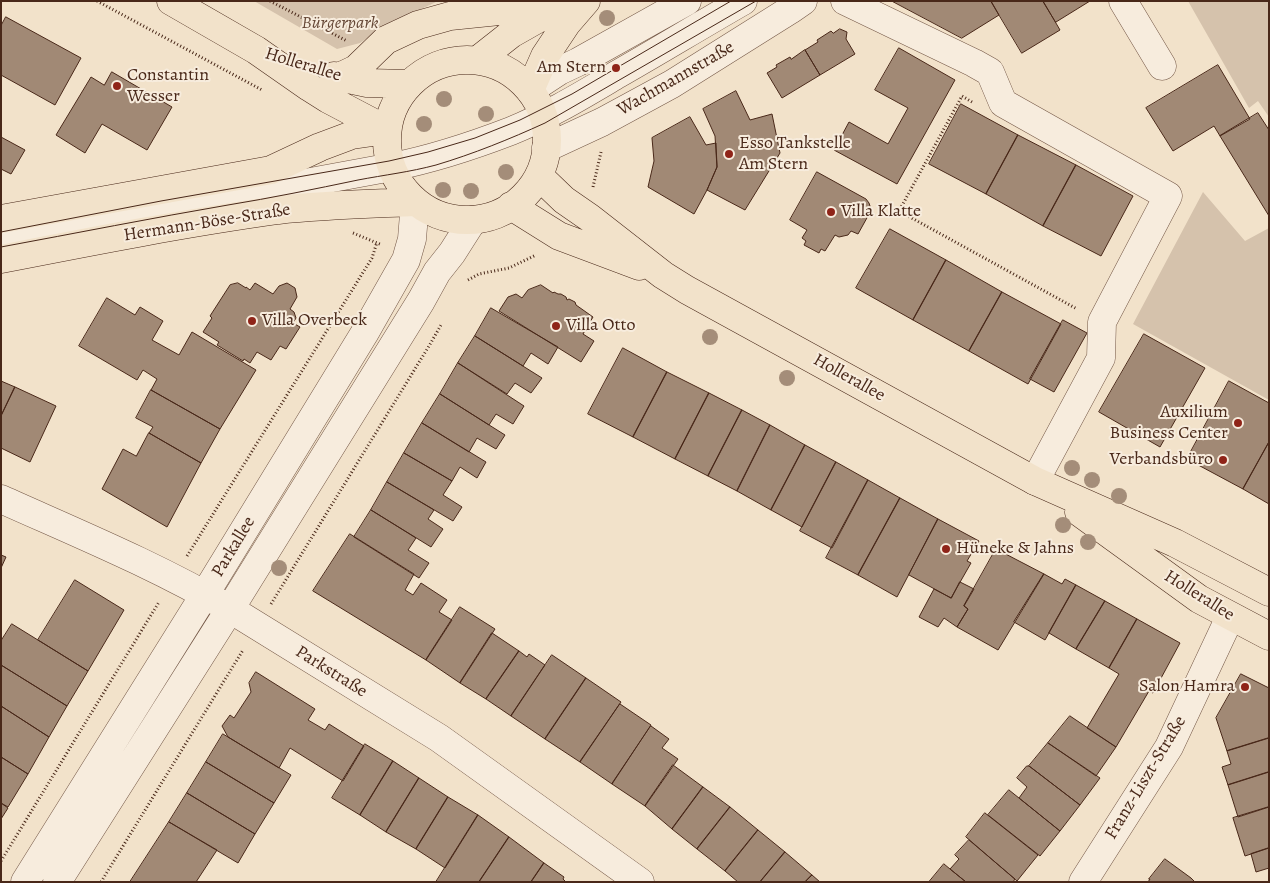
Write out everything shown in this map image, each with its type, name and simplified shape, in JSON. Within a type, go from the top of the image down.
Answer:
[{"type":"main road","name":"Hollerallee","points":[[171,1],[256,50],[328,99],[387,130]]},
{"type":"main road","points":[[339,77],[356,69],[386,40],[418,25],[450,16],[499,11],[526,1]]},
{"type":"main road","points":[[478,60],[512,34],[548,13],[558,1]]},
{"type":"main road","points":[[530,90],[545,56],[567,23],[586,1]]},
{"type":"main road","name":"Hollerallee","points":[[256,50],[320,74],[367,82],[408,84]]},
{"type":"main road","points":[[478,60],[499,65],[530,90],[543,116],[547,136],[546,148],[539,176],[528,191],[511,206],[489,216],[473,220],[456,219],[437,214],[415,202],[394,174],[390,161],[387,130],[392,111],[408,84],[434,67],[454,61],[478,60]]},
{"type":"main road","points":[[1,219],[270,170],[352,135],[387,130]]},
{"type":"main road","name":"Hollerallee","points":[[539,176],[564,200],[664,275],[694,293],[1035,480],[1176,543],[1269,592]]},
{"type":"main road","name":"Hermann-Böse-Straße","points":[[1,259],[165,227],[280,210],[415,202]]},
{"type":"main road","name":"Hollerallee","points":[[511,206],[559,236],[664,275]]},
{"type":"main road","name":"Hollerallee","points":[[1035,480],[1199,600],[1269,636]]},
{"type":"street","points":[[530,90],[559,71],[687,1]]},
{"type":"street","points":[[1,239],[392,168],[465,148],[543,116],[743,1]]},
{"type":"street","name":"Wachmannstraße","points":[[546,148],[595,125],[672,84],[802,1]]},
{"type":"street","points":[[845,1],[990,72],[1004,103],[1168,196],[1102,322],[1101,358],[1035,480]]},
{"type":"street","points":[[1123,1],[1162,66]]},
{"type":"street","points":[[275,190],[301,156]]},
{"type":"street","points":[[275,190],[290,194],[314,207]]},
{"type":"street","name":"Parkallee","points":[[25,882],[205,594],[364,334],[406,260],[412,240],[415,202]]},
{"type":"street","name":"Parkallee","points":[[57,882],[422,301],[437,272],[452,253],[473,220]]},
{"type":"street","name":"Parkstraße","points":[[1,499],[148,565],[205,594],[439,738],[640,882]]},
{"type":"street","name":"Franz-Liszt-Straße","points":[[1083,882],[1169,747],[1230,617]]},
{"type":"path","points":[[97,1],[262,90]]},
{"type":"path","points":[[270,1],[350,43]]},
{"type":"path","points":[[979,106],[962,96],[899,211],[1102,322]]},
{"type":"path","points":[[1,861],[372,258],[377,242]]},
{"type":"path","points":[[101,882],[443,322]]},
{"type":"green space","name":"Bürgerpark","points":[[254,1],[438,1],[384,27],[360,43],[337,49]]},
{"type":"green space","points":[[1188,1],[1269,1],[1269,117],[1258,101],[1249,108]]},
{"type":"green space","points":[[1203,192],[1245,241],[1269,228],[1269,400],[1133,324]]},
{"type":"building","points":[[892,1],[991,1],[999,15],[962,38]]},
{"type":"building","points":[[991,1],[1043,1],[1060,30],[1022,53]]},
{"type":"building","points":[[1043,1],[1090,1],[1056,22]]},
{"type":"building","points":[[6,17],[81,58],[55,105],[1,75],[1,26]]},
{"type":"building","points":[[840,29],[847,32],[846,39],[855,54],[820,75],[805,50],[831,31],[833,33]]},
{"type":"building","points":[[899,48],[955,80],[897,184],[834,150],[849,122],[888,144],[908,108],[875,90]]},
{"type":"building","points":[[805,50],[820,75],[782,98],[767,73],[777,67],[776,65],[790,57],[791,59]]},
{"type":"building","points":[[1218,65],[1250,119],[1220,136],[1214,126],[1173,151],[1146,108]]},
{"type":"building","points":[[112,72],[172,107],[147,150],[102,124],[85,153],[56,135],[91,77],[104,85]]},
{"type":"building","points":[[736,91],[750,120],[772,114],[780,153],[745,210],[707,190],[717,167],[715,136],[703,109]]},
{"type":"building","points":[[961,104],[1018,135],[986,194],[929,164]]},
{"type":"building","points":[[1258,113],[1269,130],[1269,216],[1220,136]]},
{"type":"building","points":[[690,117],[706,145],[716,143],[717,167],[694,214],[648,187],[654,161],[652,138]]},
{"type":"building","points":[[1018,135],[1076,165],[1043,226],[986,194]]},
{"type":"building","points":[[1,137],[25,150],[11,174],[1,169]]},
{"type":"building","points":[[1076,165],[1133,196],[1101,256],[1043,226]]},
{"type":"building","name":"Villa Klatte","points":[[817,172],[866,199],[870,206],[864,214],[868,216],[858,234],[851,231],[848,235],[839,237],[835,235],[825,251],[821,249],[819,253],[804,245],[806,241],[802,238],[807,230],[790,220]]},
{"type":"building","points":[[890,229],[946,260],[913,320],[856,288]]},
{"type":"building","points":[[946,260],[1002,292],[969,351],[913,320]]},
{"type":"building","name":"Villa Overbeck","points":[[238,283],[250,290],[255,283],[273,294],[279,286],[287,283],[295,288],[297,297],[290,309],[294,312],[296,318],[293,323],[300,327],[286,349],[280,346],[271,360],[257,352],[250,363],[244,359],[243,361],[217,345],[219,342],[203,332],[212,318],[210,316],[230,285]]},
{"type":"building","name":"Villa Otto","points":[[541,285],[553,293],[561,294],[567,300],[575,302],[576,305],[593,317],[583,334],[594,341],[581,362],[499,311],[508,297],[516,294],[522,298],[528,290]]},
{"type":"building","points":[[1002,292],[1061,324],[1028,384],[969,351]]},
{"type":"building","points":[[107,298],[135,315],[140,307],[163,321],[152,340],[179,355],[192,332],[256,370],[220,429],[151,390],[157,379],[143,370],[137,380],[79,346]]},
{"type":"building","points":[[491,308],[558,347],[548,364],[531,353],[523,366],[475,336]]},
{"type":"building","points":[[1063,320],[1087,333],[1054,392],[1030,379]]},
{"type":"building","points":[[1144,334],[1205,368],[1160,447],[1099,412]]},
{"type":"building","points":[[475,336],[542,378],[531,393],[515,383],[507,394],[458,363]]},
{"type":"building","points":[[623,348],[667,372],[633,437],[588,414]]},
{"type":"building","points":[[458,363],[524,406],[513,424],[496,414],[489,425],[440,394]]},
{"type":"building","points":[[667,372],[709,393],[675,459],[633,437]]},
{"type":"building","points":[[1,381],[15,387],[1,416]]},
{"type":"building","name":"Auxilium Business Center","points":[[1229,381],[1269,403],[1269,442],[1243,489],[1187,459]]},
{"type":"building","points":[[15,387],[56,406],[30,462],[1,448],[1,416]]},
{"type":"building","points":[[151,390],[220,429],[201,463],[149,433],[153,427],[136,418]]},
{"type":"building","points":[[709,393],[742,410],[708,476],[675,459]]},
{"type":"building","points":[[440,394],[505,435],[496,449],[477,438],[469,452],[422,423]]},
{"type":"building","points":[[742,410],[770,425],[737,491],[708,476]]},
{"type":"building","points":[[422,423],[486,462],[477,478],[460,467],[452,481],[404,453]]},
{"type":"building","points":[[770,425],[805,445],[771,510],[737,491]]},
{"type":"building","points":[[149,433],[201,463],[167,527],[102,489],[123,449],[136,456]]},
{"type":"building","points":[[1269,442],[1269,504],[1243,489]]},
{"type":"building","points":[[805,445],[836,462],[802,527],[771,510]]},
{"type":"building","points":[[404,453],[452,481],[443,495],[462,507],[453,521],[387,482]]},
{"type":"building","points":[[836,462],[868,480],[832,548],[800,531]]},
{"type":"building","points":[[868,480],[900,498],[858,575],[826,558]]},
{"type":"building","points":[[387,482],[434,510],[428,519],[443,529],[431,547],[371,510]]},
{"type":"building","points":[[900,498],[938,519],[897,597],[858,575]]},
{"type":"building","points":[[371,510],[416,538],[408,550],[429,563],[419,578],[354,537]]},
{"type":"building","points":[[938,519],[979,541],[967,561],[971,563],[951,598],[909,575]]},
{"type":"building","points":[[350,534],[414,574],[405,590],[413,595],[421,583],[447,600],[439,612],[452,620],[426,660],[313,591]]},
{"type":"building","points":[[996,549],[1044,574],[998,650],[957,627],[968,609],[964,606]]},
{"type":"building","points":[[1,555],[6,557],[1,568]]},
{"type":"building","points":[[1044,574],[1062,584],[1065,579],[1076,585],[1045,640],[1014,622]]},
{"type":"building","points":[[75,580],[124,610],[88,671],[38,640]]},
{"type":"building","points":[[960,582],[974,589],[964,606],[968,609],[957,627],[944,618],[938,627],[919,617],[934,589],[951,598]]},
{"type":"building","points":[[1076,585],[1105,601],[1076,649],[1049,633]]},
{"type":"building","points":[[1105,601],[1137,619],[1109,668],[1076,649]]},
{"type":"building","points":[[460,607],[495,629],[460,683],[426,660]]},
{"type":"building","points":[[1137,619],[1180,643],[1153,693],[1149,691],[1116,747],[1087,728],[1119,674],[1109,668]]},
{"type":"building","points":[[12,624],[88,671],[67,706],[1,665],[1,641]]},
{"type":"building","points":[[492,633],[519,651],[486,699],[460,683]]},
{"type":"building","points":[[519,651],[527,657],[529,654],[545,665],[511,716],[486,699]]},
{"type":"building","points":[[552,655],[586,678],[545,739],[511,716]]},
{"type":"building","points":[[1,665],[67,706],[49,737],[1,706]]},
{"type":"building","points":[[256,672],[315,709],[308,720],[325,730],[329,724],[364,746],[343,781],[290,748],[279,768],[228,737],[222,726],[230,715],[234,718],[251,692],[249,683]]},
{"type":"building","points":[[1241,674],[1269,688],[1269,738],[1227,751],[1216,718]]},
{"type":"building","points":[[586,678],[621,702],[580,762],[545,739]]},
{"type":"building","points":[[620,704],[651,725],[612,784],[580,762]]},
{"type":"building","points":[[1,706],[49,737],[28,774],[1,757]]},
{"type":"building","points":[[1070,716],[1116,747],[1096,776],[1048,743]]},
{"type":"building","points":[[651,726],[669,739],[662,748],[678,759],[645,806],[612,784]]},
{"type":"building","points":[[223,734],[291,775],[274,803],[206,762]]},
{"type":"building","points":[[1269,738],[1269,772],[1228,785],[1222,767],[1231,764],[1227,751]]},
{"type":"building","points":[[1048,743],[1100,778],[1080,805],[1029,766]]},
{"type":"building","points":[[365,744],[393,761],[360,815],[332,798]]},
{"type":"building","points":[[1,757],[28,774],[8,807],[1,803]]},
{"type":"building","points":[[393,761],[419,778],[386,832],[360,815]]},
{"type":"building","points":[[206,762],[274,803],[255,834],[187,793]]},
{"type":"building","points":[[673,765],[703,787],[672,829],[645,806]]},
{"type":"building","points":[[1027,766],[1080,805],[1060,831],[1019,798],[1027,787],[1017,778]]},
{"type":"building","points":[[1269,772],[1269,807],[1238,817],[1228,785]]},
{"type":"building","points":[[419,778],[448,797],[416,849],[386,832]]},
{"type":"building","points":[[703,787],[730,807],[697,849],[672,829]]},
{"type":"building","points":[[1009,790],[1060,831],[1040,856],[988,815]]},
{"type":"building","points":[[187,793],[255,834],[238,863],[169,822]]},
{"type":"building","points":[[448,797],[478,815],[445,868],[416,849]]},
{"type":"building","points":[[1,803],[8,808],[1,819]]},
{"type":"building","points":[[730,807],[758,830],[725,871],[697,849]]},
{"type":"building","points":[[1269,807],[1269,848],[1245,856],[1233,818]]},
{"type":"building","points":[[985,813],[1038,855],[1017,881],[966,837]]},
{"type":"building","points":[[478,815],[509,837],[479,882],[436,882]]},
{"type":"building","points":[[169,822],[217,850],[196,882],[130,882]]},
{"type":"building","points":[[758,830],[785,852],[760,882],[738,882],[725,871]]},
{"type":"building","points":[[509,837],[544,863],[531,882],[479,882]]},
{"type":"building","points":[[969,840],[1015,879],[1013,882],[966,882],[950,869],[959,859],[955,855]]},
{"type":"building","points":[[1269,848],[1269,868],[1256,872],[1251,854]]},
{"type":"building","points":[[785,852],[812,875],[805,882],[760,882]]},
{"type":"building","points":[[1165,859],[1191,878],[1195,882],[1148,882]]},
{"type":"building","points":[[544,863],[564,877],[563,879],[566,882],[531,882]]},
{"type":"building","points":[[944,864],[950,869],[966,882],[929,882]]},
{"type":"building","points":[[812,875],[820,882],[805,882]]},
{"type":"tram line","points":[[1,232],[161,201],[389,161],[475,138],[520,120],[572,94],[731,1]]},
{"type":"tram line","points":[[1,247],[407,172],[450,161],[545,123],[756,1]]},
{"type":"place","name":"Am Stern","points":[[616,68]]},
{"type":"place","name":"Constantin Wesser","points":[[117,86]]},
{"type":"place","name":"Esso Tankstelle Am Stern","points":[[729,154]]},
{"type":"place","name":"Villa Klatte","points":[[831,212]]},
{"type":"place","name":"Villa Overbeck","points":[[252,321]]},
{"type":"place","name":"Villa Otto","points":[[556,326]]},
{"type":"place","name":"Auxilium Business Center","points":[[1238,423]]},
{"type":"place","name":"Verbandsbüro","points":[[1223,460]]},
{"type":"place","name":"Hüneke & Jahns","points":[[946,549]]},
{"type":"place","name":"Salon Hamra","points":[[1245,687]]}]
